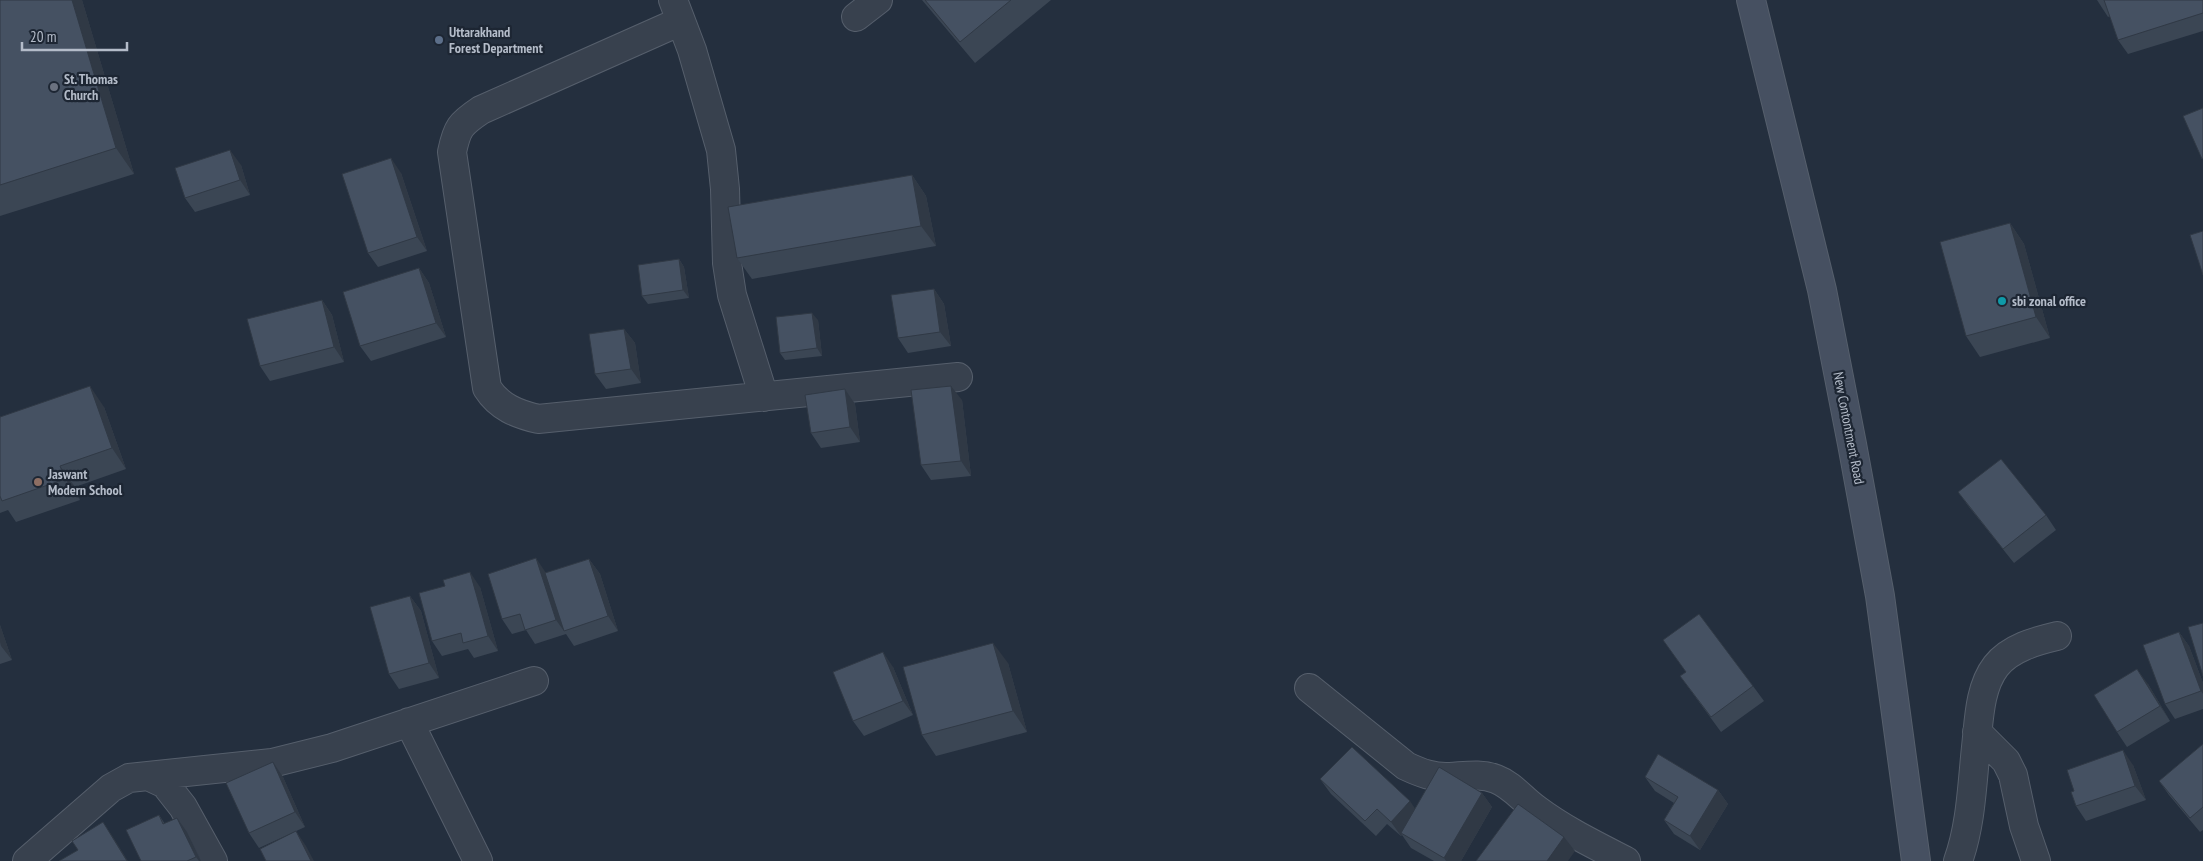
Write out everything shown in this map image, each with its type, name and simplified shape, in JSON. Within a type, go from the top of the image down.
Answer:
[{"type":"street","points":[[856,17],[878,0]]},
{"type":"street","name":"New Contontment Road","points":[[1751,0],[1822,290],[1852,444],[1880,596],[1916,861]]},
{"type":"street","points":[[764,397],[732,295],[727,263],[725,189],[721,150],[692,50],[677,11],[481,110],[463,122],[456,136],[452,152],[487,388],[494,399],[515,413],[538,419],[764,397],[958,377]]},
{"type":"street","points":[[1958,861],[1970,808],[1979,712],[1985,688],[1996,666],[2010,653],[2038,641],[2057,636]]},
{"type":"street","points":[[27,861],[111,788],[129,778],[272,763],[332,748],[534,681]]},
{"type":"street","points":[[1309,688],[1406,766],[1424,775],[1449,777],[1483,776],[1496,779],[1513,789],[1536,809],[1587,841],[1626,861]]},
{"type":"street","points":[[409,722],[478,861]]},
{"type":"street","points":[[1978,732],[2006,761],[2013,775],[2024,826],[2036,861]]},
{"type":"street","points":[[148,776],[164,784],[183,807],[213,861]]},
{"type":"building","name":"St. Thomas Church","points":[[0,0],[72,0],[116,148],[0,185]]},
{"type":"building","points":[[925,0],[1011,0],[960,42]]},
{"type":"building","points":[[2104,0],[2203,0],[2203,13],[2118,40]]},
{"type":"building","points":[[2203,108],[2203,158],[2202,159],[2183,116]]},
{"type":"building","points":[[230,150],[240,180],[185,198],[175,168]]},
{"type":"building","points":[[391,158],[417,237],[368,253],[342,174]]},
{"type":"building","points":[[912,175],[921,226],[737,258],[728,207]]},
{"type":"building","name":"sbi zonal office","points":[[2010,223],[2036,317],[1966,336],[1940,242]]},
{"type":"building","points":[[2203,231],[2203,275],[2190,235]]},
{"type":"building","points":[[679,259],[683,290],[642,296],[638,265]]},
{"type":"building","points":[[419,268],[436,323],[360,346],[343,292]]},
{"type":"building","points":[[934,289],[940,332],[898,338],[891,295]]},
{"type":"building","points":[[322,300],[334,347],[260,366],[247,319]]},
{"type":"building","points":[[812,313],[817,348],[780,353],[776,317]]},
{"type":"building","points":[[624,329],[631,369],[595,374],[589,334]]},
{"type":"building","points":[[90,386],[112,448],[60,466],[65,479],[2,501],[0,496],[0,417]]},
{"type":"building","points":[[951,386],[961,461],[921,465],[911,390]]},
{"type":"building","points":[[845,389],[850,427],[811,433],[805,395]]},
{"type":"building","points":[[2001,459],[2046,515],[2003,549],[1958,492]]},
{"type":"building","points":[[536,558],[556,620],[525,630],[520,614],[502,619],[488,574]]},
{"type":"building","points":[[589,559],[608,616],[564,631],[545,573]]},
{"type":"building","points":[[470,572],[488,636],[463,643],[461,633],[432,641],[419,593],[445,586],[443,580]]},
{"type":"building","points":[[410,596],[429,663],[389,674],[370,607]]},
{"type":"building","points":[[1699,614],[1753,686],[1711,717],[1680,676],[1686,672],[1663,640]]},
{"type":"building","points":[[2203,623],[2203,676],[2188,627]]},
{"type":"building","points":[[2179,632],[2201,691],[2165,704],[2143,645]]},
{"type":"building","points":[[993,643],[1013,711],[922,735],[903,667]]},
{"type":"building","points":[[883,652],[903,701],[853,721],[833,672]]},
{"type":"building","points":[[2137,669],[2160,706],[2117,732],[2094,695]]},
{"type":"building","points":[[2203,744],[2203,807],[2190,818],[2159,781]]},
{"type":"building","points":[[1352,747],[1410,801],[1391,822],[1377,809],[1365,821],[1320,779]]},
{"type":"building","points":[[2123,750],[2135,786],[2076,806],[2071,792],[2074,791],[2067,770]]},
{"type":"building","points":[[1658,754],[1718,790],[1690,836],[1664,820],[1678,797],[1645,777]]},
{"type":"building","points":[[273,762],[295,812],[249,833],[226,783]]},
{"type":"building","points":[[1439,767],[1482,793],[1444,858],[1401,833]]},
{"type":"building","points":[[1518,804],[1564,837],[1547,861],[1476,861]]},
{"type":"building","points":[[159,815],[163,824],[177,818],[196,857],[187,861],[141,861],[126,830]]},
{"type":"building","points":[[103,822],[127,861],[59,861],[78,850],[72,841]]},
{"type":"building","points":[[296,831],[311,861],[266,861],[260,849]]},
{"type":"place","name":"Uttarakhand Forest Department","points":[[439,40]]},
{"type":"place","name":"St. Thomas Church","points":[[54,87]]},
{"type":"place","name":"sbi zonal office","points":[[2002,301]]},
{"type":"place","name":"Jaswant Modern School","points":[[38,482]]}]
